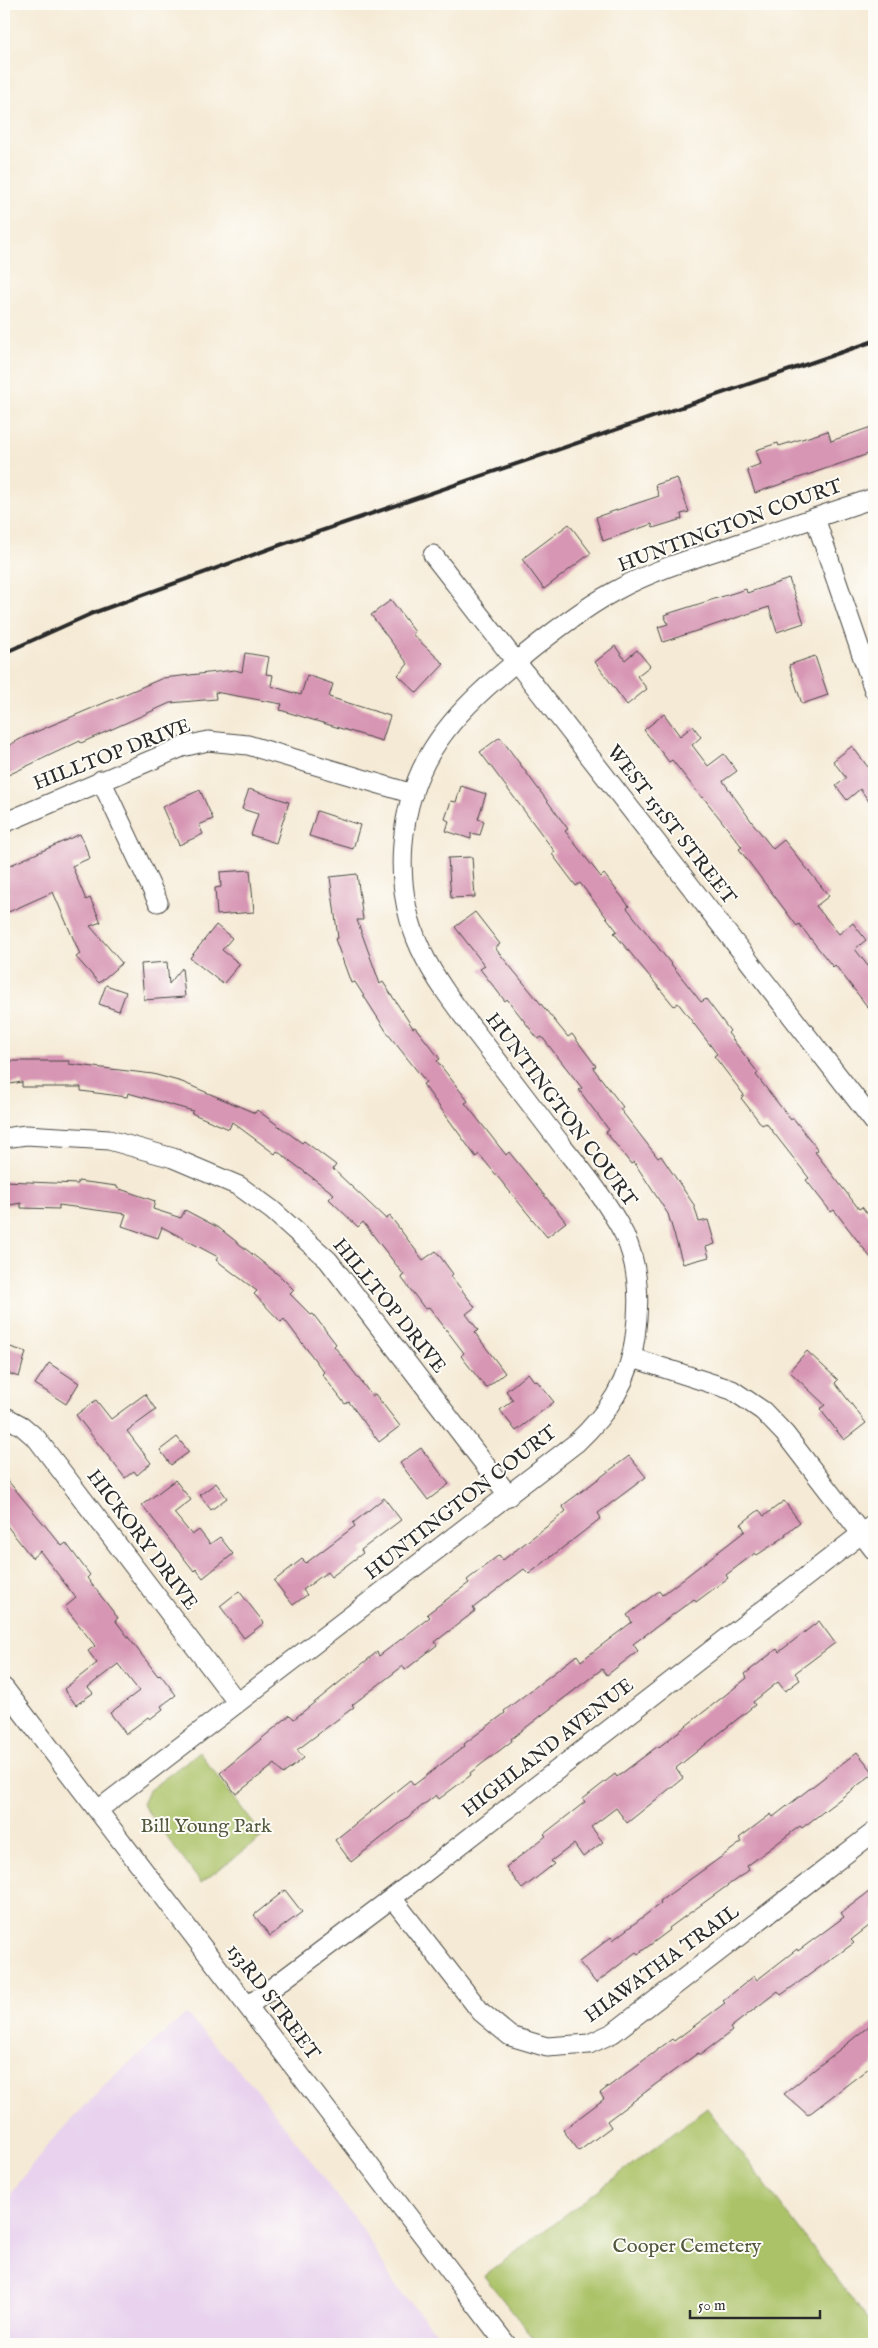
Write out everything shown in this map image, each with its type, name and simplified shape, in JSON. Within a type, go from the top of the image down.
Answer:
[{"type":"street","name":"HUNTINGTON COURT","points":[[98,1810],[509,1496],[590,1430],[620,1390],[633,1358],[639,1308],[636,1276],[625,1236],[597,1190],[436,980],[413,930],[403,892],[402,862],[405,824],[413,794],[431,751],[454,719],[471,701],[516,662],[587,609],[635,581],[664,569],[874,498]]},
{"type":"street","points":[[815,518],[874,690]]},
{"type":"street","name":"WEST 151ST STREET","points":[[433,555],[874,1122]]},
{"type":"street","name":"HILLTOP DRIVE","points":[[4,823],[182,747],[208,742],[248,745],[413,794]]},
{"type":"street","points":[[102,780],[158,902]]},
{"type":"street","name":"HILLTOP DRIVE","points":[[4,1138],[26,1135],[109,1140],[173,1158],[239,1186],[272,1210],[328,1260],[509,1496]]},
{"type":"street","points":[[633,1358],[732,1390],[764,1410],[868,1528],[874,1550]]},
{"type":"street","name":"HICKORY DRIVE","points":[[4,1416],[22,1426],[37,1439],[237,1702]]},
{"type":"street","name":"HIGHLAND AVENUE","points":[[248,2006],[392,1898],[868,1528]]},
{"type":"street","name":"153RD STREET","points":[[4,1688],[506,2344]]},
{"type":"street","name":"HIAWATHA TRAIL","points":[[392,1898],[481,2012],[510,2036],[547,2047],[589,2044],[613,2033],[874,1832]]},
{"type":"shaded area","points":[[186,2014],[258,2091],[363,2230],[396,2287],[447,2344],[4,2344],[4,2203],[49,2143],[113,2077]]},
{"type":"green space","name":"Bill Young Park","points":[[199,1752],[263,1836],[201,1883],[142,1804],[148,1791]]},
{"type":"green space","name":"Cooper Cemetery","points":[[707,2108],[874,2328],[874,2344],[538,2344],[484,2276]]},
{"type":"building","points":[[874,426],[874,452],[755,493],[747,469],[761,464],[756,450],[778,443],[779,446],[828,431],[831,441]]},
{"type":"building","points":[[677,478],[689,512],[681,514],[682,519],[653,528],[652,524],[603,541],[596,517],[659,496],[655,485]]},
{"type":"building","points":[[569,524],[591,553],[544,589],[522,559]]},
{"type":"building","points":[[789,579],[804,623],[777,632],[769,607],[663,642],[658,627],[668,624],[664,615],[746,589],[747,593]]},
{"type":"building","points":[[391,600],[415,632],[412,634],[444,664],[417,693],[398,675],[408,664],[371,615]]},
{"type":"building","points":[[615,646],[625,660],[637,650],[650,666],[637,676],[647,689],[627,705],[595,662]]},
{"type":"building","points":[[245,653],[269,657],[266,674],[273,675],[271,686],[301,695],[307,675],[333,684],[329,697],[390,716],[382,741],[280,710],[282,704],[215,692],[216,699],[170,703],[81,743],[80,741],[4,777],[4,748],[24,737],[163,678],[235,670],[242,672]]},
{"type":"building","points":[[815,656],[828,695],[802,704],[789,665]]},
{"type":"building","points":[[664,714],[680,736],[693,726],[701,737],[692,745],[708,766],[724,754],[737,771],[723,781],[752,822],[773,849],[784,840],[829,896],[816,906],[839,934],[853,923],[866,940],[855,949],[874,974],[874,1015],[835,965],[833,967],[799,924],[797,926],[739,849],[742,847],[703,797],[672,760],[669,762],[644,730]]},
{"type":"building","points":[[500,737],[568,829],[565,831],[601,877],[604,874],[629,906],[627,908],[701,1002],[706,999],[730,1031],[728,1033],[758,1073],[756,1075],[791,1120],[793,1118],[818,1150],[815,1152],[859,1209],[862,1207],[874,1222],[874,1262],[834,1210],[831,1212],[806,1180],[809,1178],[766,1123],[762,1125],[741,1098],[744,1095],[714,1056],[717,1054],[678,1003],[674,1006],[614,933],[617,931],[580,883],[576,886],[552,854],[555,852],[480,752]]},
{"type":"building","points":[[852,746],[874,775],[874,808],[860,789],[847,800],[836,786],[846,778],[833,761]]},
{"type":"building","points":[[461,786],[486,794],[478,819],[484,821],[480,835],[471,833],[471,839],[446,831],[449,821],[445,819],[451,801],[456,802]]},
{"type":"building","points":[[249,789],[289,802],[276,843],[251,835],[258,814],[242,809]]},
{"type":"building","points":[[200,790],[213,819],[199,825],[203,834],[179,845],[162,807]]},
{"type":"building","points":[[317,811],[360,825],[353,849],[309,836]]},
{"type":"building","points":[[80,834],[90,858],[72,866],[86,900],[90,898],[101,922],[90,926],[122,963],[99,983],[76,957],[80,954],[53,892],[4,914],[4,868]]},
{"type":"building","points":[[472,857],[475,897],[451,898],[448,858]]},
{"type":"building","points":[[250,870],[254,912],[217,915],[215,888],[221,887],[220,872]]},
{"type":"building","points":[[357,874],[363,920],[357,920],[380,984],[383,982],[413,1028],[415,1027],[440,1059],[437,1061],[468,1101],[465,1103],[506,1155],[509,1152],[566,1222],[547,1237],[479,1154],[476,1157],[423,1084],[426,1082],[388,1034],[355,982],[351,983],[335,939],[338,938],[330,877]]},
{"type":"building","points":[[475,912],[500,944],[495,948],[568,1037],[572,1034],[596,1066],[593,1068],[623,1107],[620,1109],[658,1158],[661,1156],[694,1205],[699,1222],[708,1220],[715,1244],[706,1247],[709,1257],[683,1264],[668,1214],[634,1162],[631,1164],[606,1132],[609,1130],[579,1090],[582,1088],[542,1037],[538,1039],[507,999],[505,1001],[480,969],[485,966],[455,927]]},
{"type":"building","points":[[216,925],[232,938],[222,950],[240,964],[223,984],[190,958]]},
{"type":"building","points":[[167,962],[169,984],[182,968],[185,997],[144,1000],[141,964]]},
{"type":"building","points":[[106,985],[126,992],[119,1011],[99,1004]]},
{"type":"building","points":[[4,1061],[69,1061],[69,1064],[153,1074],[182,1082],[255,1113],[257,1110],[336,1165],[333,1169],[386,1219],[390,1216],[423,1260],[436,1251],[453,1274],[451,1276],[475,1307],[466,1314],[478,1330],[475,1333],[505,1373],[486,1388],[461,1356],[464,1353],[429,1307],[425,1309],[401,1277],[404,1275],[363,1222],[358,1227],[329,1199],[334,1194],[277,1151],[275,1154],[232,1122],[229,1129],[191,1113],[193,1111],[128,1093],[127,1097],[81,1091],[81,1087],[22,1087],[22,1082],[4,1085]]},
{"type":"building","points":[[4,1181],[78,1184],[78,1181],[117,1186],[117,1188],[155,1201],[153,1209],[181,1218],[185,1210],[219,1228],[280,1276],[294,1290],[290,1294],[311,1315],[313,1314],[336,1344],[334,1346],[372,1396],[375,1394],[400,1426],[379,1442],[349,1402],[345,1404],[322,1374],[324,1372],[284,1319],[281,1322],[254,1294],[257,1291],[216,1260],[218,1257],[162,1227],[158,1238],[122,1226],[126,1214],[59,1205],[59,1209],[21,1208],[21,1203],[4,1206]]},
{"type":"building","points":[[4,1345],[26,1352],[19,1377],[4,1372]]},
{"type":"building","points":[[807,1351],[838,1380],[835,1383],[866,1423],[844,1440],[820,1409],[825,1405],[789,1371]]},
{"type":"building","points":[[49,1363],[79,1383],[66,1404],[35,1384]]},
{"type":"building","points":[[528,1373],[554,1402],[516,1431],[500,1410],[513,1400],[506,1391]]},
{"type":"building","points":[[145,1394],[156,1410],[127,1431],[151,1463],[137,1475],[134,1471],[125,1478],[76,1415],[96,1400],[111,1419]]},
{"type":"building","points":[[177,1437],[189,1452],[171,1465],[160,1450]]},
{"type":"building","points":[[421,1448],[449,1484],[428,1500],[400,1463]]},
{"type":"building","points":[[629,1456],[646,1477],[598,1513],[601,1518],[529,1574],[524,1569],[473,1608],[475,1611],[435,1642],[437,1645],[405,1670],[403,1666],[352,1705],[354,1707],[297,1750],[304,1758],[283,1774],[275,1764],[236,1794],[220,1773],[290,1715],[294,1719],[377,1652],[379,1656],[430,1617],[427,1614],[469,1583],[467,1580],[499,1555],[503,1560],[554,1521],[566,1511],[562,1506]]},
{"type":"building","points":[[4,1476],[62,1546],[66,1543],[90,1575],[87,1578],[118,1618],[115,1620],[158,1676],[160,1674],[176,1695],[161,1706],[163,1709],[150,1719],[148,1717],[126,1734],[110,1713],[139,1691],[118,1664],[88,1687],[93,1693],[76,1705],[64,1689],[97,1663],[88,1651],[95,1646],[65,1607],[76,1598],[40,1551],[32,1558],[4,1522]]},
{"type":"building","points":[[175,1480],[191,1500],[174,1513],[192,1535],[199,1530],[210,1544],[220,1537],[233,1554],[203,1578],[196,1569],[194,1571],[142,1505]]},
{"type":"building","points":[[216,1483],[227,1498],[211,1510],[200,1495]]},
{"type":"building","points":[[384,1498],[401,1520],[361,1550],[363,1553],[331,1577],[327,1572],[303,1590],[307,1595],[293,1605],[274,1581],[302,1559],[306,1563],[355,1526],[353,1523]]},
{"type":"building","points":[[784,1501],[800,1522],[785,1534],[786,1536],[757,1555],[755,1553],[726,1575],[728,1578],[696,1602],[694,1599],[633,1644],[638,1651],[607,1675],[602,1669],[511,1739],[512,1741],[470,1773],[471,1775],[439,1799],[436,1795],[351,1862],[335,1840],[410,1780],[414,1785],[465,1746],[464,1744],[505,1713],[504,1711],[577,1655],[581,1661],[632,1622],[627,1615],[659,1591],[662,1595],[745,1531],[741,1524],[759,1510],[764,1516]]},
{"type":"building","points":[[239,1591],[264,1623],[244,1638],[220,1606]]},
{"type":"building","points":[[819,1621],[835,1643],[795,1673],[800,1680],[785,1691],[778,1682],[753,1702],[755,1705],[676,1768],[683,1778],[627,1823],[616,1808],[591,1827],[603,1842],[583,1857],[574,1844],[551,1861],[554,1864],[522,1889],[506,1867],[585,1802],[583,1799],[615,1774],[617,1777],[659,1747],[747,1678],[745,1674],[777,1649],[779,1652]]},
{"type":"building","points":[[857,1752],[874,1773],[802,1828],[800,1826],[747,1866],[749,1870],[669,1928],[670,1930],[638,1954],[636,1952],[596,1983],[579,1962],[611,1937],[613,1940],[661,1903],[660,1901],[742,1842],[739,1838],[771,1814],[773,1817]]},
{"type":"building","points":[[874,1888],[874,1922],[851,1940],[854,1943],[781,1995],[778,1991],[730,2028],[732,2031],[700,2055],[698,2053],[607,2121],[611,2127],[579,2151],[563,2130],[604,2099],[600,2093],[672,2039],[674,2041],[725,2003],[723,2001],[754,1976],[757,1980],[797,1949],[798,1951],[844,1917],[841,1913]]},
{"type":"building","points":[[285,1890],[302,1912],[270,1936],[254,1915]]},
{"type":"building","points":[[874,2022],[874,2064],[808,2115],[784,2094]]},
{"type":"railway","points":[[4,653],[93,613],[283,544],[874,341]]}]
